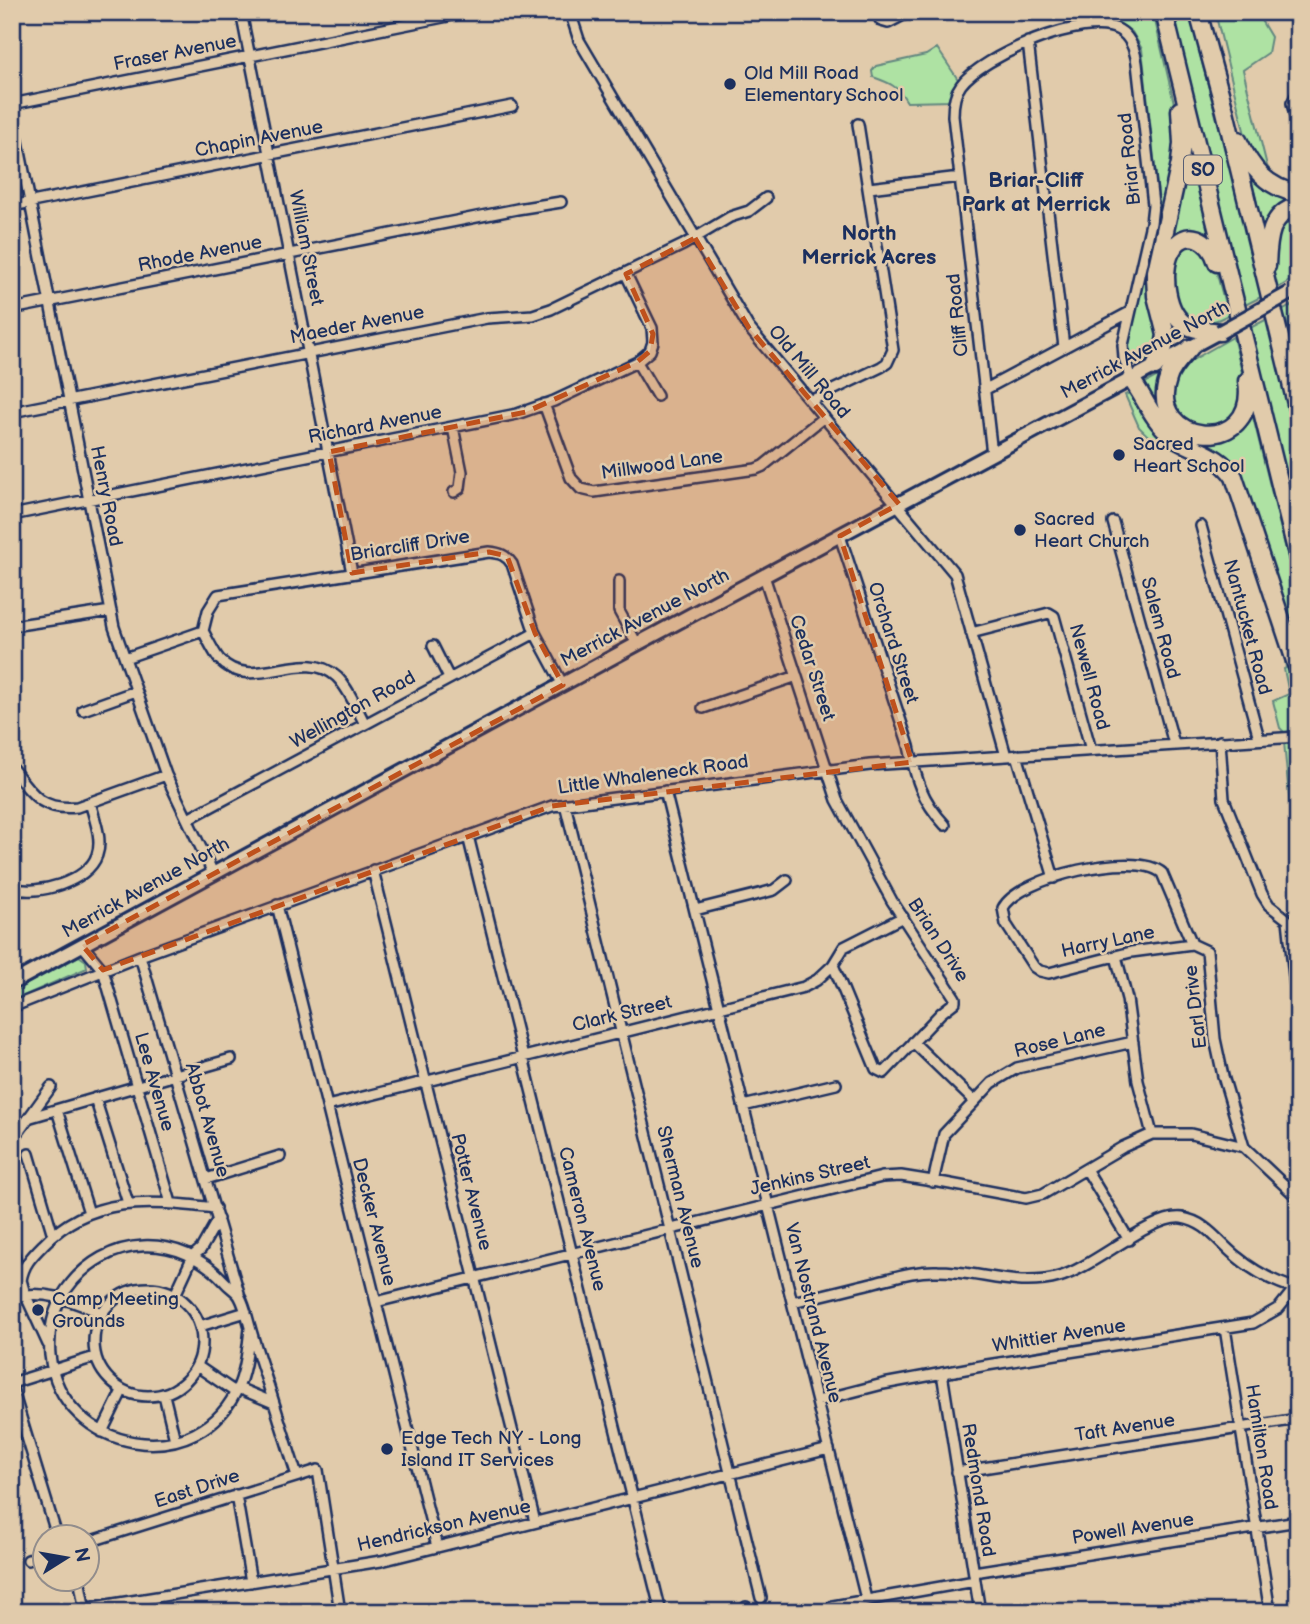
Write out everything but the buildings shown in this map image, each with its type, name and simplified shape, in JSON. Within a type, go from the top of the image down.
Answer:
[{"type":"highway","name":"SO","points":[[1164,12],[1298,558]]},
{"type":"highway","name":"SO","points":[[1198,12],[1225,111],[1298,412]]},
{"type":"highway","points":[[1155,367],[1166,339],[1156,296],[1155,276],[1178,174],[1182,143],[1172,75],[1170,34]]},
{"type":"highway","points":[[1225,111],[1257,173],[1272,186],[1298,194]]},
{"type":"highway","points":[[1267,286],[1272,227],[1281,215],[1298,206]]},
{"type":"highway","points":[[1220,332],[1190,327],[1181,321],[1172,309],[1167,272],[1169,256],[1176,245],[1182,240],[1192,238],[1208,243],[1236,306]]},
{"type":"highway","points":[[1275,318],[1298,368]]},
{"type":"highway","points":[[1190,348],[1168,378],[1165,393],[1168,408],[1173,418],[1185,429],[1200,434],[1216,433],[1233,425],[1243,414],[1247,404],[1244,336]]},
{"type":"highway","points":[[1131,379],[1151,413],[1166,430],[1183,443],[1219,460],[1234,477],[1298,670]]},
{"type":"main road","name":"Merrick Avenue North","points":[[12,983],[637,644],[1295,292]]},
{"type":"street","name":"William Street","points":[[241,12],[352,573]]},
{"type":"street","name":"Fraser Avenue","points":[[12,104],[468,12]]},
{"type":"street","name":"Old Mill Road","points":[[570,12],[579,40],[749,328],[955,574],[1006,756]]},
{"type":"street","points":[[876,12],[881,20],[888,23],[909,12]]},
{"type":"street","name":"Briar Road","points":[[1028,41],[1086,27],[1110,27],[1125,36],[1135,53],[1153,198],[1151,223],[1123,345],[1125,365],[1131,379]]},
{"type":"street","points":[[1028,41],[1064,347]]},
{"type":"street","name":"Cliff Road","points":[[992,454],[953,101],[958,89],[973,73],[1028,41]]},
{"type":"street","points":[[1298,92],[1292,103],[1298,128]]},
{"type":"street","name":"Chapin Avenue","points":[[12,206],[512,106]]},
{"type":"street","name":"Henry Road","points":[[12,111],[111,611],[166,775],[213,873]]},
{"type":"street","points":[[810,401],[881,367],[887,363],[893,350],[858,124]]},
{"type":"street","points":[[869,188],[960,177]]},
{"type":"street","name":"Maeder Avenue","points":[[12,412],[486,318],[533,315],[626,274],[730,217],[749,211],[766,198]]},
{"type":"street","name":"Rhode Avenue","points":[[12,309],[561,202]]},
{"type":"street","points":[[626,274],[653,334],[650,351],[637,362],[657,397]]},
{"type":"street","points":[[984,390],[1130,312]]},
{"type":"street","name":"Richard Avenue","points":[[12,515],[517,414],[637,362]]},
{"type":"street","name":"Millwood Lane","points":[[544,404],[571,478],[581,489],[594,492],[756,469],[824,417]]},
{"type":"street","points":[[453,427],[462,478],[460,488],[454,492]]},
{"type":"street","name":"Salem Road","points":[[1114,522],[1174,744]]},
{"type":"street","name":"Nantucket Road","points":[[1201,526],[1259,738]]},
{"type":"street","name":"Orchard Street","points":[[840,536],[920,791],[945,825]]},
{"type":"street","name":"Briarcliff Drive","points":[[204,631],[208,611],[218,595],[489,552],[499,553],[507,556],[512,564],[535,633],[563,685]]},
{"type":"street","name":"Cedar Street","points":[[764,576],[828,770]]},
{"type":"street","points":[[619,581],[619,611],[637,644]]},
{"type":"street","points":[[12,626],[111,611]]},
{"type":"street","name":"Newell Road","points":[[971,633],[1030,616],[1049,613],[1054,616],[1091,750]]},
{"type":"street","points":[[125,658],[204,631],[220,660],[239,672],[251,674],[308,666],[330,671],[341,682],[365,724]]},
{"type":"street","name":"Wellington Road","points":[[188,820],[535,633]]},
{"type":"street","points":[[433,646],[449,678]]},
{"type":"street","points":[[703,708],[797,676]]},
{"type":"street","points":[[83,710],[136,691]]},
{"type":"street","name":"Little Whaleneck Road","points":[[12,1007],[140,956],[551,806],[828,770],[1296,735]]},
{"type":"street","points":[[1220,741],[1224,800],[1229,815],[1262,894],[1269,905],[1288,920],[1298,1014]]},
{"type":"street","points":[[1017,755],[1054,877]]},
{"type":"street","points":[[12,768],[32,794],[48,806],[62,809],[77,807],[166,775]]},
{"type":"street","name":"Brian Drive","points":[[828,770],[837,800],[903,917],[955,1000],[913,1042]]},
{"type":"street","name":"Van Nostrand Avenue","points":[[665,791],[866,1600]]},
{"type":"street","points":[[12,888],[28,892],[55,887],[87,870],[98,854],[99,842],[90,802]]},
{"type":"street","name":"Sherman Avenue","points":[[565,804],[761,1598]]},
{"type":"street","name":"Cameron Avenue","points":[[468,836],[661,1612]]},
{"type":"street","name":"Earl Drive","points":[[1054,877],[1086,868],[1141,864],[1156,867],[1163,873],[1192,944],[1207,951],[1215,1039],[1244,1147]]},
{"type":"street","name":"Potter Avenue","points":[[373,870],[535,1522]]},
{"type":"street","name":"Harry Lane","points":[[1054,877],[1011,897],[1003,908],[1006,924],[1034,967],[1040,971],[1049,973],[1116,956],[1192,944]]},
{"type":"street","points":[[695,910],[774,890],[787,880]]},
{"type":"street","name":"Decker Avenue","points":[[277,905],[437,1547]]},
{"type":"street","name":"Clark Street","points":[[327,1106],[804,987],[833,965],[844,947],[903,917]]},
{"type":"street","points":[[82,945],[103,970]]},
{"type":"street","name":"Abbot Avenue","points":[[140,956],[250,1328]]},
{"type":"street","points":[[1116,956],[1127,999],[1138,1081],[1152,1134]]},
{"type":"street","points":[[833,965],[876,1069],[884,1073],[913,1042],[974,1101]]},
{"type":"street","name":"Lee Avenue","points":[[103,970],[171,1203]]},
{"type":"street","name":"Rose Lane","points":[[933,1182],[944,1134],[992,1083],[1017,1068],[1133,1042]]},
{"type":"street","points":[[30,1117],[231,1059]]},
{"type":"street","points":[[743,1106],[836,1084]]},
{"type":"street","points":[[12,1141],[51,1087]]},
{"type":"street","points":[[95,1098],[128,1203]]},
{"type":"street","points":[[57,1110],[89,1213]]},
{"type":"street","name":"Jenkins Street","points":[[376,1302],[882,1177],[901,1176],[1026,1198],[1043,1194],[1123,1147],[1152,1134],[1191,1134],[1244,1147]]},
{"type":"street","points":[[1244,1147],[1298,1198]]},
{"type":"street","points":[[29,1154],[53,1235]]},
{"type":"street","points":[[206,1180],[280,1156]]},
{"type":"street","points":[[1086,1169],[1129,1240]]},
{"type":"street","points":[[22,1281],[25,1265],[53,1235],[89,1213],[128,1203],[171,1203],[215,1208]]},
{"type":"street","points":[[792,1302],[927,1271],[962,1273],[1009,1282],[1040,1282],[1084,1268],[1129,1240],[1177,1217],[1202,1224],[1253,1269],[1296,1289]]},
{"type":"street","points":[[175,1295],[193,1256],[201,1249],[218,1219]]},
{"type":"street","points":[[239,1294],[206,1264],[174,1249],[153,1246],[123,1249],[104,1256],[86,1267],[62,1297],[54,1318],[50,1347],[53,1371],[62,1392],[75,1411],[102,1432],[137,1443],[175,1440],[209,1424],[237,1390],[244,1370],[250,1328]]},
{"type":"street","points":[[12,1248],[25,1294],[50,1347]]},
{"type":"street","points":[[135,1289],[155,1289],[175,1295],[192,1311],[200,1326],[202,1345],[197,1366],[181,1386],[163,1395],[139,1396],[122,1391],[108,1380],[96,1357],[94,1334],[102,1313],[116,1298],[135,1289]]},
{"type":"street","name":"Whittier Avenue","points":[[817,1401],[883,1384],[942,1373],[1253,1323],[1268,1317],[1296,1289]]},
{"type":"street","points":[[12,1297],[25,1294],[62,1297],[102,1313]]},
{"type":"street","points":[[200,1326],[246,1312]]},
{"type":"street","points":[[250,1328],[297,1476]]},
{"type":"street","name":"Hamilton Road","points":[[1225,1328],[1270,1612]]},
{"type":"street","points":[[53,1522],[12,1386],[96,1357]]},
{"type":"street","points":[[197,1366],[237,1390],[274,1402]]},
{"type":"street","name":"Redmond Road","points":[[942,1373],[980,1612]]},
{"type":"street","points":[[102,1432],[122,1391]]},
{"type":"street","points":[[163,1395],[175,1440]]},
{"type":"street","name":"Taft Avenue","points":[[957,1472],[1298,1419]]},
{"type":"street","name":"Hendrickson Avenue","points":[[62,1612],[333,1569],[437,1547],[829,1449]]},
{"type":"street","name":"East Drive","points":[[102,1538],[318,1470],[333,1569]]},
{"type":"street","points":[[236,1495],[251,1582]]},
{"type":"street","name":"Powell Avenue","points":[[834,1612],[833,1606],[974,1577],[1298,1521]]},
{"type":"street","points":[[28,1560],[32,1559]]},
{"type":"street","points":[[333,1569],[340,1612]]},
{"type":"street","points":[[81,1592],[84,1610]]},
{"type":"highlighted area","points":[[695,238],[749,328],[899,504],[840,536],[912,762],[552,806],[103,970],[82,945],[563,685],[535,633],[507,556],[489,552],[352,573],[329,452],[526,412],[637,362],[650,351],[653,334],[626,274]]},
{"type":"green space","points":[[1117,12],[1153,12],[1174,103],[1177,132],[1161,335],[1147,362],[1133,364],[1128,351],[1130,337],[1159,214],[1159,204],[1142,49],[1132,32],[1115,20]]},
{"type":"green space","points":[[1171,12],[1189,12],[1263,296],[1243,306]]},
{"type":"green space","points":[[1215,12],[1256,12],[1271,37],[1268,53],[1243,70],[1267,166],[1279,185],[1251,159]]},
{"type":"green space","points":[[937,48],[961,84],[953,101],[907,102],[893,86],[873,77],[872,71],[876,66],[926,55]]},
{"type":"green space","points":[[1186,144],[1212,242],[1165,244]]},
{"type":"green space","points":[[1249,170],[1281,193],[1280,197],[1298,200],[1267,230],[1263,229]]},
{"type":"green space","points":[[1298,210],[1298,276],[1276,289],[1272,264],[1279,221]]},
{"type":"green space","points":[[1195,243],[1212,256],[1228,315],[1208,323],[1191,320],[1178,311],[1171,273],[1181,246]]},
{"type":"green space","points":[[1298,302],[1298,357],[1282,311]]},
{"type":"green space","points":[[1269,318],[1298,439],[1298,524],[1250,328]]},
{"type":"green space","points":[[1233,337],[1245,384],[1238,413],[1207,431],[1185,424],[1172,409],[1174,376],[1189,362]]},
{"type":"green space","points":[[1167,371],[1159,389],[1165,408],[1175,423],[1199,439],[1209,442],[1210,438],[1252,413],[1298,598],[1298,662],[1241,483],[1160,420],[1143,384]]},
{"type":"green space","points":[[1129,393],[1137,396],[1152,422],[1149,425],[1159,435],[1217,466],[1236,490],[1298,695],[1298,731],[1284,732],[1280,728],[1273,701],[1289,694],[1283,646],[1234,490],[1224,476],[1211,465],[1149,437],[1139,427],[1125,395]]},
{"type":"green space","points":[[1298,741],[1298,895],[1284,742]]},
{"type":"green space","points":[[79,956],[86,961],[87,968],[12,1001],[12,992]]},
{"type":"place","name":"Old Mill Road Elementary School","points":[[730,84]]},
{"type":"place","name":"Sacred Heart School","points":[[1119,455]]},
{"type":"place","name":"Sacred Heart Church","points":[[1020,530]]},
{"type":"place","name":"Camp Meeting Grounds","points":[[38,1310]]},
{"type":"place","name":"Edge Tech NY - Long Island IT Services","points":[[387,1449]]},
{"type":"district","name":"Briar-Cliff Park at Merrick","points":[[1036,192]]},
{"type":"district","name":"North Merrick Acres","points":[[869,245]]}]
